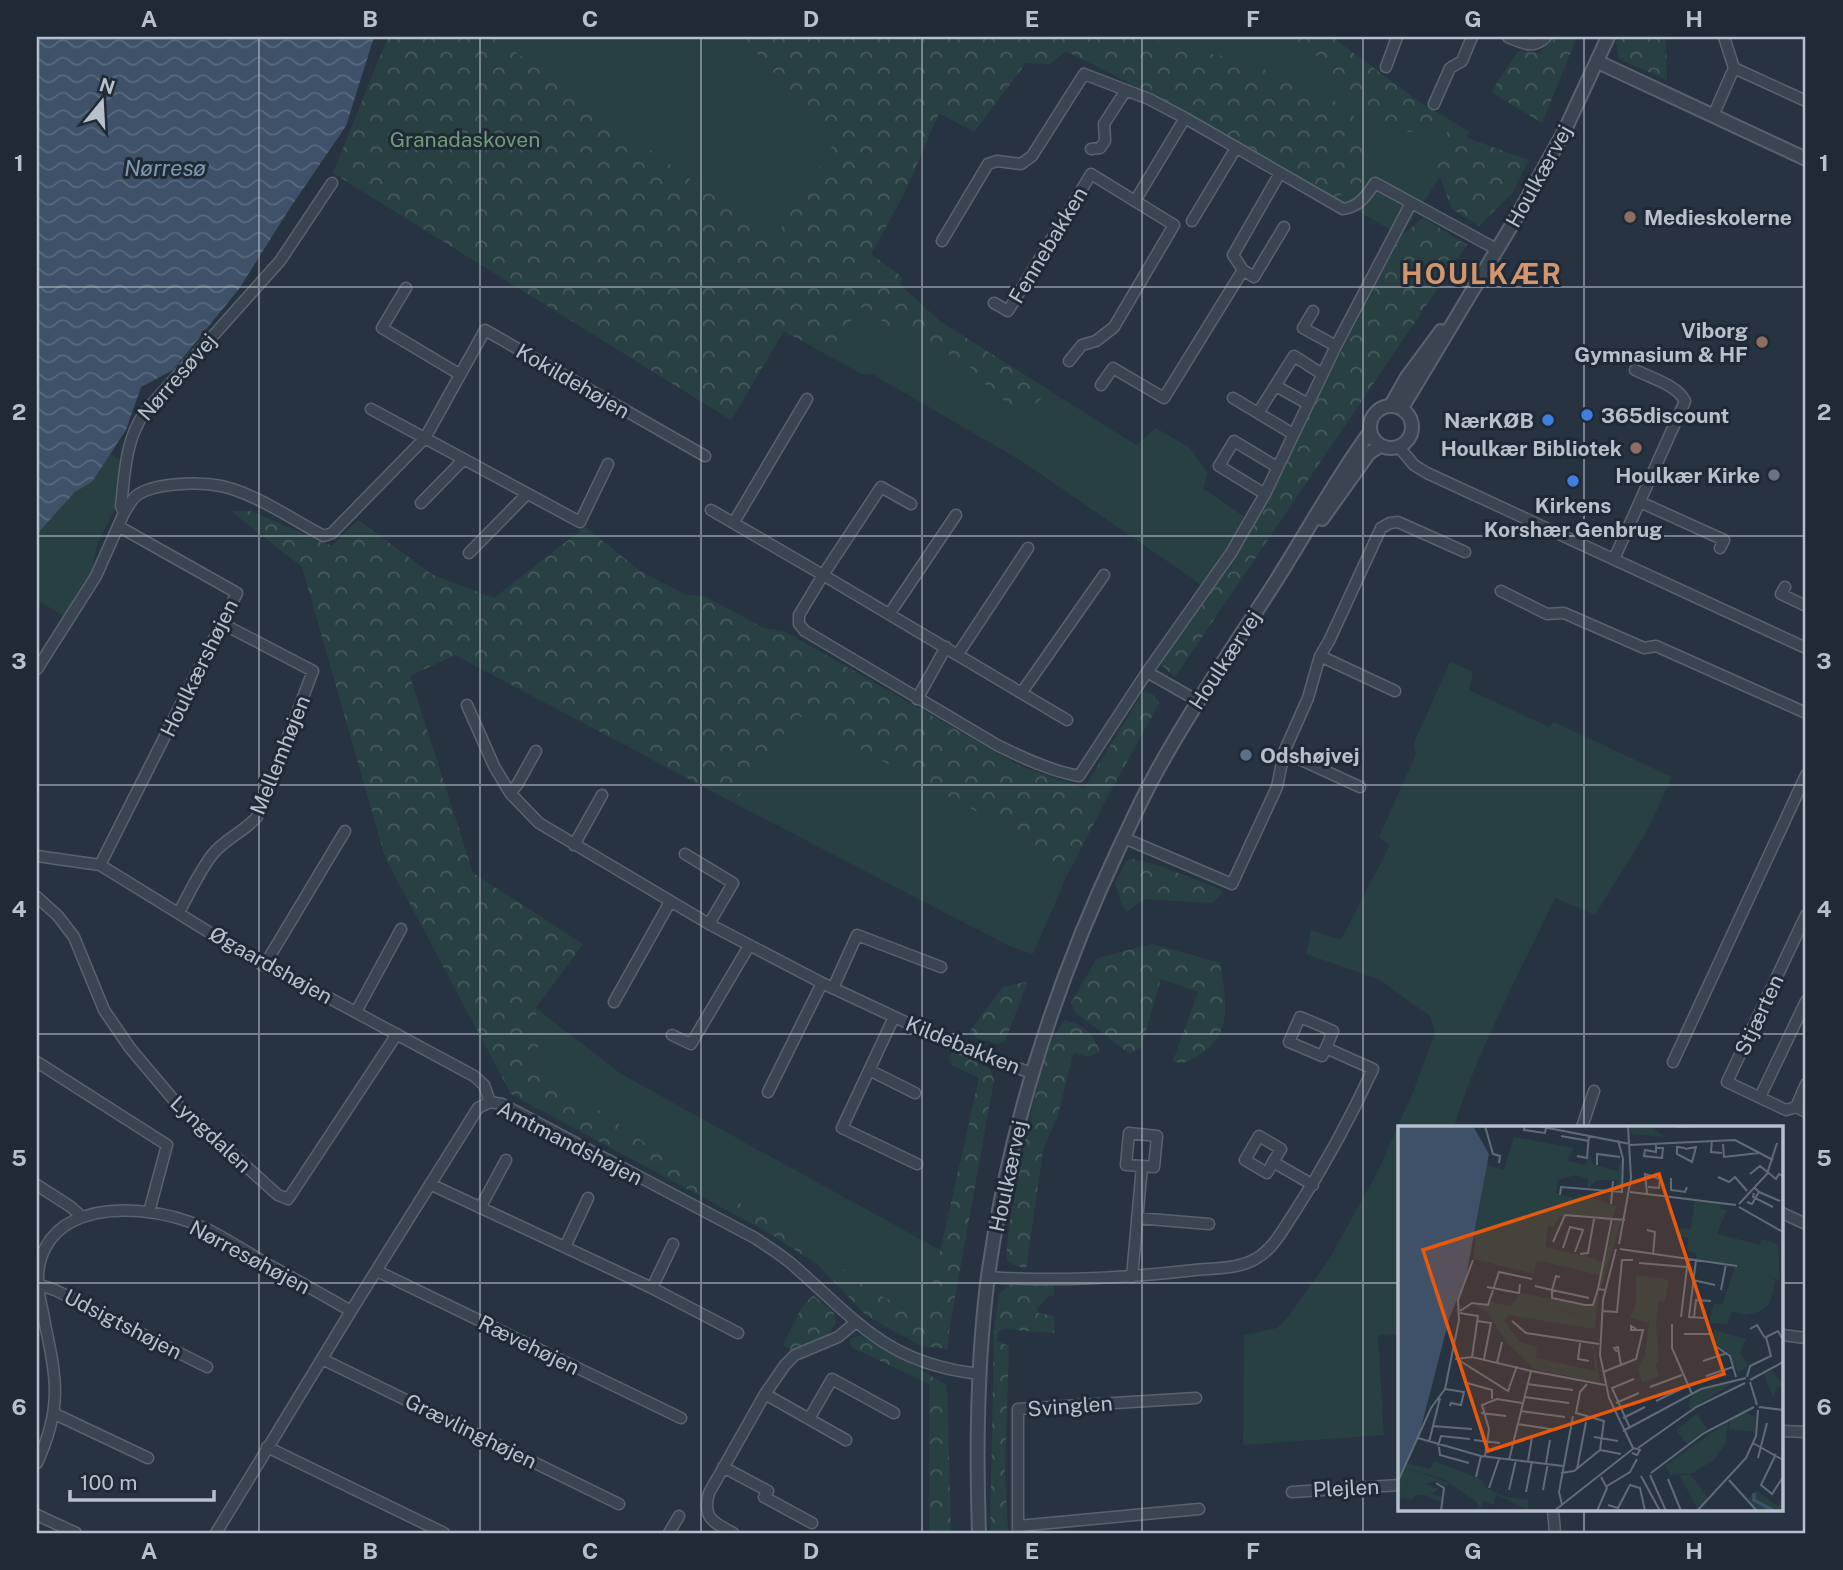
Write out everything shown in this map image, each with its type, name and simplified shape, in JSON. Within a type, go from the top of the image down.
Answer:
[{"type":"street","points":[[1386,68],[1398,37]]},
{"type":"street","points":[[1434,104],[1450,68],[1462,61],[1472,37]]},
{"type":"street","points":[[1508,37],[1530,46],[1540,43],[1546,37]]},
{"type":"street","name":"Houlkærvej","points":[[1396,407],[1415,384],[1498,250],[1564,132],[1608,37]]},
{"type":"street","points":[[1713,116],[1734,68],[1724,37]]},
{"type":"street","points":[[1598,62],[1806,159]]},
{"type":"street","points":[[1734,68],[1806,101]]},
{"type":"street","points":[[942,241],[988,164],[997,161],[1021,164],[1032,156],[1084,74],[1126,90],[1185,118],[1343,209],[1353,208],[1362,201],[1375,183],[1498,250]]},
{"type":"street","points":[[1091,149],[1100,148],[1105,142],[1104,124],[1126,90]]},
{"type":"street","points":[[1135,201],[1185,118]]},
{"type":"street","points":[[1192,221],[1236,148]]},
{"type":"street","points":[[1280,173],[1233,255],[1243,270],[1254,277],[1284,227]]},
{"type":"street","name":"Fennebakken","points":[[994,303],[1008,311],[1091,174],[1174,225],[1115,327],[1096,341],[1082,345],[1069,360]]},
{"type":"street","name":"Nørresøvej","points":[[37,669],[96,576],[124,513],[121,506],[133,430],[144,413],[280,261],[332,183]]},
{"type":"street","points":[[911,505],[881,487],[799,615],[799,624],[805,631],[917,699],[1014,753],[1065,774],[1079,776],[1147,672],[1231,553],[1265,494],[1336,346],[1411,203]]},
{"type":"street","points":[[1101,385],[1113,368],[1164,398],[1243,270]]},
{"type":"street","points":[[406,288],[382,328],[459,374]]},
{"type":"street","points":[[1313,310],[1303,328],[1336,346]]},
{"type":"street","name":"Kokildehøjen","points":[[124,513],[134,497],[155,488],[179,484],[221,486],[246,495],[324,536],[332,533],[425,438],[485,331],[705,456]]},
{"type":"street","points":[[1258,413],[1294,356],[1322,374]]},
{"type":"street","points":[[1614,559],[1685,401],[1674,389],[1635,370]]},
{"type":"street","points":[[1276,386],[1307,404]]},
{"type":"street","points":[[734,522],[807,398]]},
{"type":"street","points":[[1233,398],[1293,434]]},
{"type":"street","points":[[1381,407],[1396,407],[1411,420],[1412,431],[1405,443],[1399,447],[1380,446],[1370,432],[1369,423],[1373,414],[1381,407]]},
{"type":"street","points":[[371,409],[580,523],[608,464]]},
{"type":"street","name":"Houlkærvej","points":[[979,1533],[977,1474],[980,1374],[988,1277],[1012,1149],[1032,1073],[1058,993],[1086,918],[1161,764],[1311,521],[1370,432]]},
{"type":"street","points":[[1265,494],[1219,466],[1234,441],[1278,467]]},
{"type":"street","name":"Houlkærvej","points":[[1290,559],[1364,461],[1380,446]]},
{"type":"street","points":[[1399,447],[1414,465],[1427,473],[1806,648]]},
{"type":"street","points":[[421,503],[464,459]]},
{"type":"street","points":[[469,553],[527,494]]},
{"type":"street","points":[[1640,502],[1724,540],[1720,548]]},
{"type":"street","points":[[710,510],[890,613],[1067,720]]},
{"type":"street","points":[[890,613],[956,515]]},
{"type":"street","points":[[1124,838],[1232,884],[1277,787],[1283,752],[1308,698],[1320,656],[1381,528],[1398,522],[1465,552]]},
{"type":"street","name":"Houlkærshøjen","points":[[100,865],[237,593],[118,526]]},
{"type":"street","points":[[958,654],[1027,548]]},
{"type":"street","points":[[1022,692],[1104,575]]},
{"type":"street","points":[[1785,587],[1781,594],[1806,606]]},
{"type":"street","points":[[1501,591],[1547,614],[1564,613],[1644,648],[1656,646],[1806,713]]},
{"type":"street","name":"Mellemhøjen","points":[[179,912],[212,855],[257,817],[313,671],[223,624]]},
{"type":"street","points":[[917,699],[946,647]]},
{"type":"street","points":[[1320,656],[1395,691]]},
{"type":"street","points":[[1147,672],[1198,701]]},
{"type":"street","name":"Kildebakken","points":[[467,705],[494,766],[510,793],[539,823],[670,902],[822,983],[965,1050],[1032,1073]]},
{"type":"street","points":[[510,793],[536,751]]},
{"type":"street","points":[[1283,752],[1360,787]]},
{"type":"street","points":[[1673,1062],[1806,775]]},
{"type":"street","points":[[574,845],[602,795]]},
{"type":"street","points":[[264,966],[345,831]]},
{"type":"street","points":[[684,854],[733,883],[709,924]]},
{"type":"street","name":"Øgaardshøjen","points":[[37,856],[100,865],[264,966],[474,1076],[484,1085],[490,1102]]},
{"type":"street","name":"Lyngdalen","points":[[37,897],[58,916],[74,937],[104,1010],[130,1048],[177,1105],[278,1195],[288,1199],[397,1034]]},
{"type":"street","points":[[614,1002],[670,902]]},
{"type":"street","name":"Stjærten","points":[[1806,915],[1727,1082],[1786,1110],[1796,1107],[1806,1112]]},
{"type":"street","points":[[356,1012],[401,929]]},
{"type":"street","points":[[833,988],[857,935],[941,967]]},
{"type":"street","points":[[672,1035],[691,1044],[750,946]]},
{"type":"street","points":[[768,1093],[822,983]]},
{"type":"street","name":"Stjærten","points":[[1760,1097],[1806,1001]]},
{"type":"street","name":"Kildebakken","points":[[894,1017],[842,1128],[917,1164]]},
{"type":"street","points":[[1300,1017],[1333,1031],[1326,1048],[1322,1056],[1289,1042],[1300,1017]]},
{"type":"street","points":[[988,1277],[1035,1281],[1132,1277],[1238,1265],[1254,1260],[1274,1244],[1313,1185],[1351,1117],[1373,1069],[1326,1048]]},
{"type":"street","points":[[37,1062],[167,1144],[149,1212]]},
{"type":"street","points":[[869,1070],[915,1093]]},
{"type":"street","points":[[1796,1107],[1806,1084]]},
{"type":"street","points":[[1582,1126],[1594,1091]]},
{"type":"street","name":"Amtmandshøjen","points":[[216,1533],[478,1108],[490,1102],[502,1104],[755,1238],[792,1264],[855,1323],[908,1357],[958,1372],[980,1374]]},
{"type":"street","points":[[480,1208],[506,1160]]},
{"type":"street","points":[[1273,1161],[1313,1185]]},
{"type":"street","points":[[1132,1277],[1142,1166]]},
{"type":"street","points":[[430,1184],[652,1288],[738,1333]]},
{"type":"street","points":[[37,1185],[82,1217]]},
{"type":"street","points":[[565,1247],[588,1198]]},
{"type":"street","name":"Nørresøhøjen","points":[[37,1463],[55,1414],[54,1368],[40,1314],[37,1284],[39,1264],[45,1247],[60,1228],[82,1217],[116,1211],[149,1212],[205,1228],[351,1311]]},
{"type":"street","points":[[1784,1214],[1806,1224]]},
{"type":"street","points":[[1137,1218],[1209,1224]]},
{"type":"street","points":[[652,1288],[673,1244]]},
{"type":"street","name":"Rævehøjen","points":[[377,1271],[681,1418]]},
{"type":"street","name":"Udsigtshøjen","points":[[37,1284],[55,1290],[207,1367]]},
{"type":"street","points":[[733,1533],[715,1523],[706,1513],[706,1504],[709,1493],[765,1394],[794,1355],[838,1337],[855,1323]]},
{"type":"street","points":[[1784,1335],[1806,1338]]},
{"type":"street","name":"Grævlinghøjen","points":[[322,1359],[619,1504]]},
{"type":"street","points":[[809,1419],[832,1379],[894,1413]]},
{"type":"street","points":[[765,1394],[846,1440]]},
{"type":"street","name":"Svinglen","points":[[1196,1398],[1018,1409],[1018,1530],[1199,1509]]},
{"type":"street","points":[[55,1414],[148,1458]]},
{"type":"street","points":[[1784,1432],[1806,1432]]},
{"type":"street","points":[[267,1447],[444,1533]]},
{"type":"street","points":[[723,1467],[768,1491],[764,1497],[812,1523]]},
{"type":"street","name":"Plejlen","points":[[1292,1492],[1398,1485]]},
{"type":"street","points":[[1553,1510],[1555,1533]]},
{"type":"street","points":[[37,1515],[76,1533]]},
{"type":"street","points":[[669,1533],[679,1516]]},
{"type":"green space","name":"Granadaskoven","points":[[388,37],[1332,37],[1418,101],[1470,132],[1401,236],[1176,106],[1066,51],[1050,64],[1026,63],[974,132],[939,113],[905,192],[871,254],[902,277],[900,285],[941,322],[1136,445],[1156,428],[1190,448],[1208,474],[1203,488],[1253,523],[1209,590],[1023,462],[872,374],[862,374],[784,331],[731,420],[333,173]]},
{"type":"green space","name":"Granadaskoven","points":[[388,37],[495,37],[774,240],[834,143],[743,37],[1142,37],[1240,59],[1324,95],[1350,111],[1364,131],[1369,175],[1351,191],[1334,197],[1176,106],[1066,51],[1050,64],[1026,63],[974,132],[939,113],[905,192],[871,254],[902,277],[900,285],[941,322],[1050,391],[1026,412],[996,396],[969,366],[951,355],[922,347],[857,305],[836,360],[784,331],[731,420],[333,173]]},
{"type":"green space","points":[[1288,37],[1332,37],[1418,101],[1445,117],[1428,133],[1410,132],[1373,122],[1316,55]]},
{"type":"green space","points":[[1555,37],[1577,37],[1542,123],[1491,92],[1518,51],[1539,53]]},
{"type":"green space","points":[[1618,37],[1666,37],[1667,80],[1619,59],[1616,42]]},
{"type":"green space","points":[[1448,131],[1529,160],[1513,192],[1479,226],[1452,209],[1434,161]]},
{"type":"green space","points":[[1423,218],[1467,245],[1175,677],[1160,664],[1253,523],[1401,236]]},
{"type":"green space","points":[[110,454],[121,460],[117,505],[98,542],[92,569],[64,616],[37,600],[37,534],[75,492],[92,482]]},
{"type":"green space","points":[[231,511],[251,511],[332,546],[358,520],[433,575],[494,598],[585,527],[639,570],[686,595],[704,596],[764,628],[784,631],[1020,766],[1084,788],[1144,691],[1154,695],[1159,703],[1066,878],[1041,868],[1033,850],[1011,830],[797,715],[734,803],[455,655],[410,676],[473,873],[583,944],[536,1008],[539,1068],[672,1162],[813,1247],[874,1292],[925,1319],[979,1078],[951,1065],[948,1058],[953,1051],[990,1069],[994,1080],[948,1349],[921,1346],[867,1316],[817,1264],[769,1233],[511,1094],[385,857],[302,567]]},
{"type":"green space","points":[[1450,662],[1473,672],[1469,690],[1549,727],[1554,722],[1672,777],[1648,829],[1595,915],[1555,898],[1487,1040],[1454,1126],[1398,1126],[1398,1334],[1378,1335],[1384,1435],[1243,1445],[1244,1335],[1277,1328],[1289,1316],[1331,1256],[1379,1169],[1413,1092],[1435,1033],[1430,1016],[1378,979],[1306,954],[1311,930],[1341,940],[1390,845],[1379,837],[1416,754],[1414,743]]},
{"type":"green space","points":[[797,715],[1011,830],[1033,850],[1041,868],[1066,878],[1033,954],[1009,946],[734,803]]},
{"type":"green space","points":[[1131,859],[1155,864],[1222,890],[1222,894],[1212,903],[1145,899],[1127,911],[1122,906],[1115,883],[1126,861]]},
{"type":"green space","points":[[1152,944],[1220,963],[1225,1002],[1223,1025],[1210,1046],[1186,1062],[1173,1061],[1198,992],[1161,979],[1141,1047],[1130,1054],[1075,1012],[1071,1003],[1097,958]]},
{"type":"green space","points":[[1025,982],[1027,984],[1005,1041],[998,1044],[978,1039],[970,1031],[1003,987]]},
{"type":"green space","points":[[536,1008],[621,1074],[940,1250],[950,1332],[874,1292],[813,1247],[672,1162],[539,1068]]},
{"type":"green space","points":[[1064,1020],[1087,1031],[1100,1052],[1088,1057],[1073,1054],[1058,1115],[1043,1150],[1026,1269],[1008,1262],[1010,1224],[1022,1156],[1045,1059]]},
{"type":"green space","points":[[1009,1285],[1054,1285],[1054,1295],[1049,1296],[1037,1309],[1038,1313],[1054,1316],[1054,1333],[1004,1329],[998,1332],[997,1341],[1009,1346],[1005,1473],[1008,1533],[990,1533],[994,1332],[999,1294]]},
{"type":"green space","points":[[813,1295],[834,1313],[836,1322],[828,1335],[792,1351],[783,1345],[802,1307]]},
{"type":"green space","points":[[860,1335],[947,1385],[951,1533],[929,1533],[929,1384],[851,1347],[850,1339]]},
{"type":"water","name":"Nørresø","points":[[37,37],[374,37],[346,126],[239,289],[173,370],[141,387],[126,430],[92,482],[75,492],[37,534]]},
{"type":"place","name":"Medieskolerne","points":[[1630,217]]},
{"type":"place","name":"Viborg Gymnasium & HF","points":[[1762,342]]},
{"type":"place","name":"365discount","points":[[1587,415]]},
{"type":"place","name":"NærKØB","points":[[1548,420]]},
{"type":"place","name":"Houlkær Bibliotek","points":[[1636,448]]},
{"type":"place","name":"Houlkær Kirke","points":[[1774,475]]},
{"type":"place","name":"Kirkens Korshær Genbrug","points":[[1573,481]]},
{"type":"place","name":"Odshøjvej","points":[[1246,755]]},
{"type":"district","name":"HOULKÆR","points":[[1482,273]]}]
